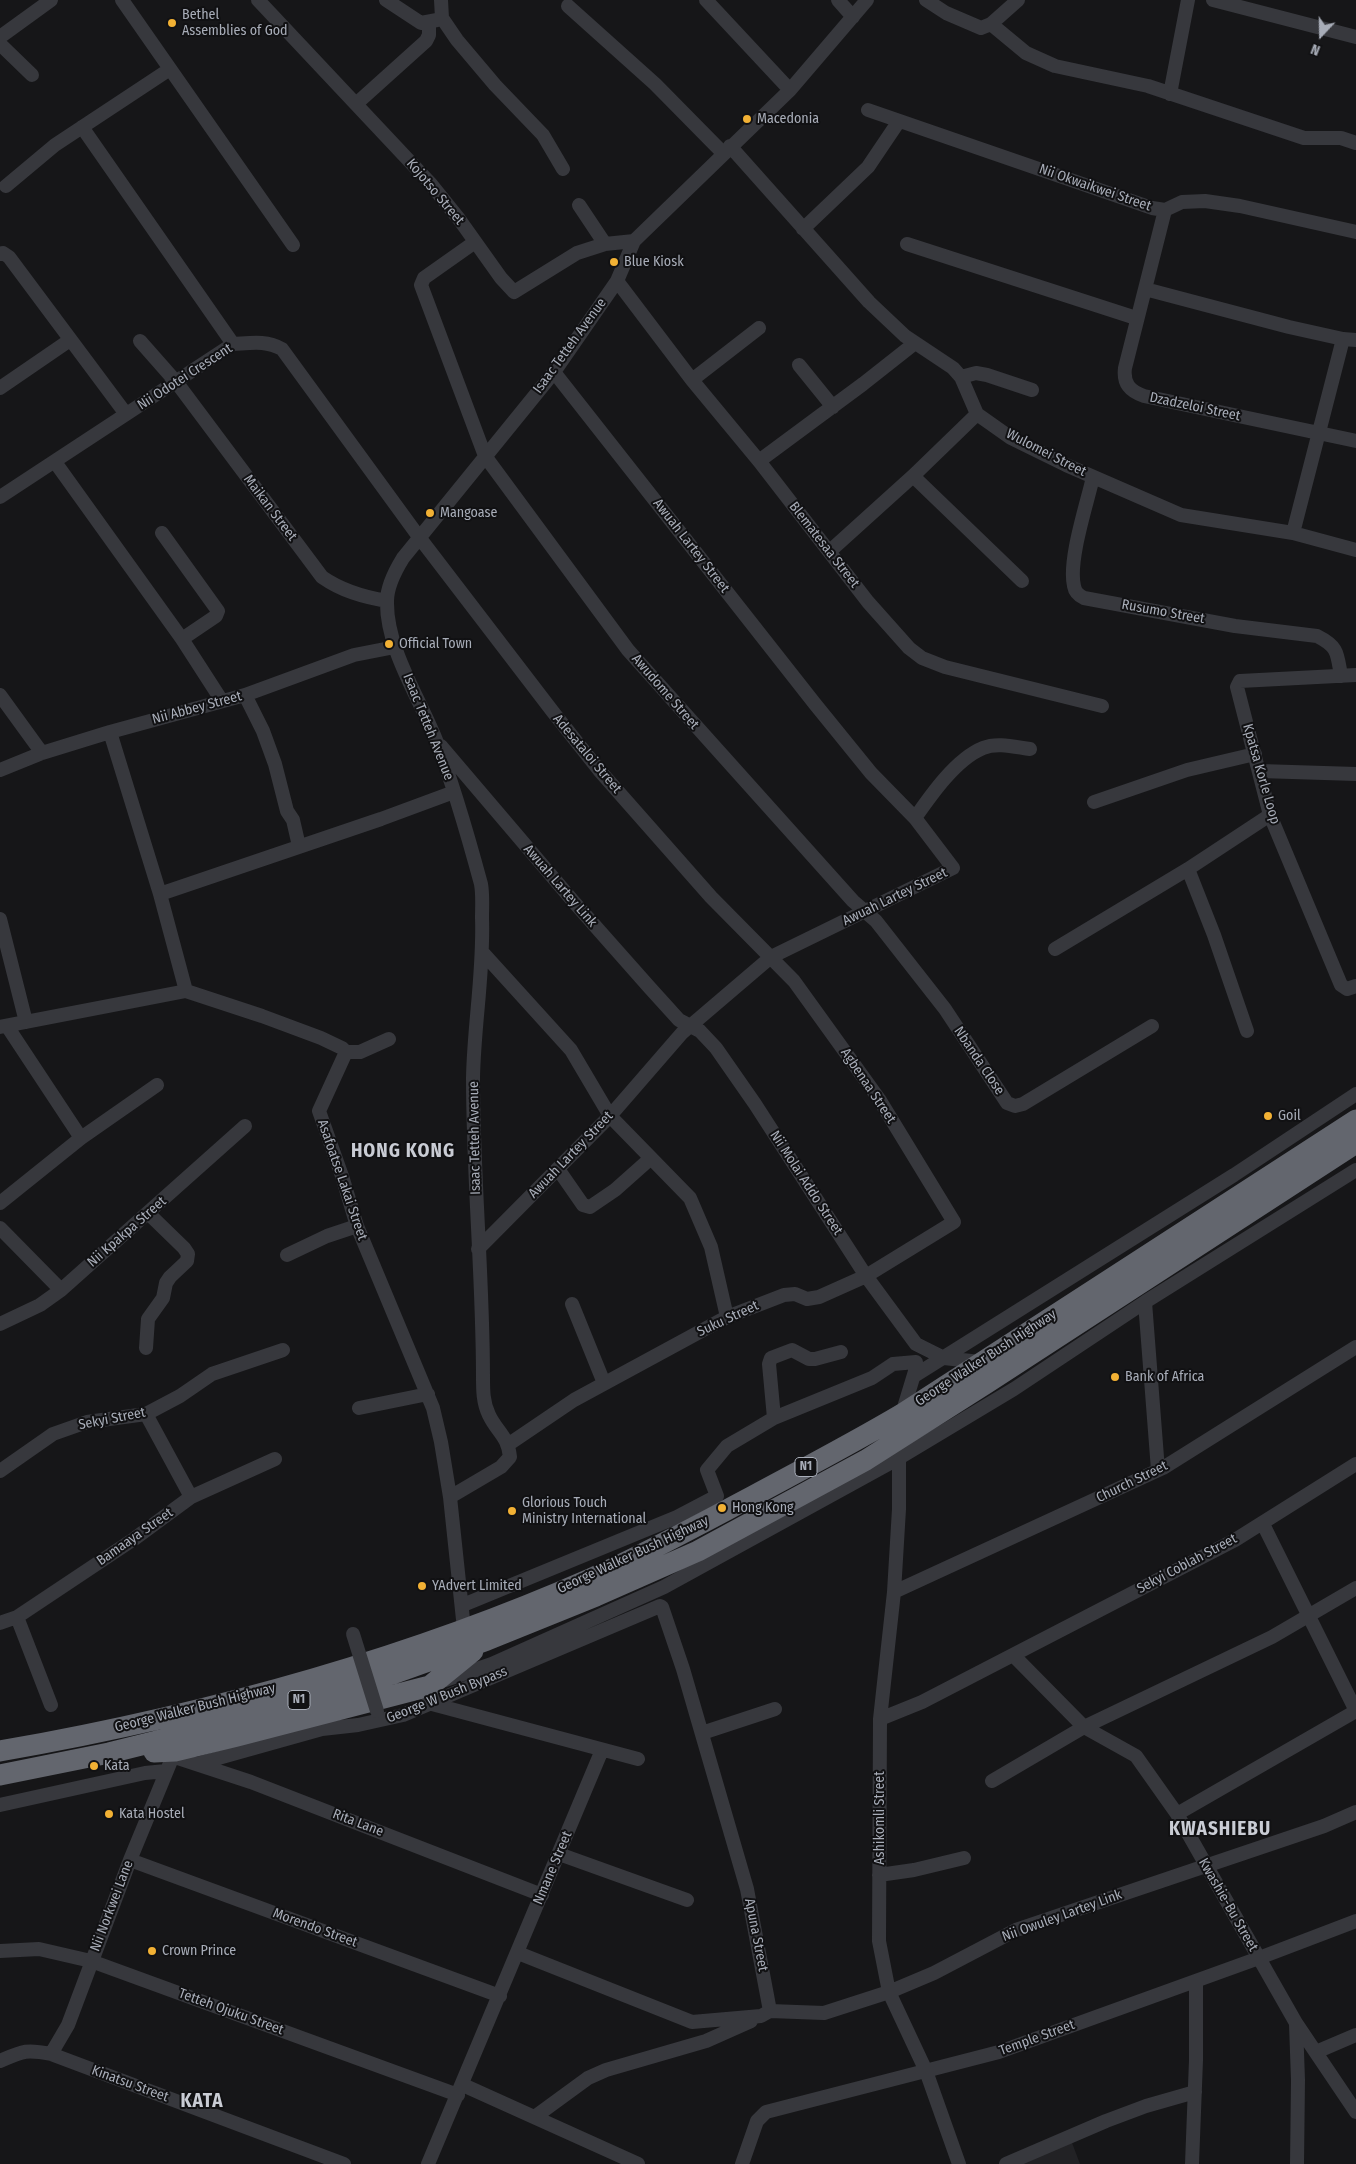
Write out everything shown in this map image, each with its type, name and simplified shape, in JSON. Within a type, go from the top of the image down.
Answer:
[{"type":"highway","name":"George Walker Bush Highway","points":[[0,1751],[136,1725],[205,1708],[334,1671],[464,1629],[592,1578],[686,1532],[860,1439],[902,1414],[1356,1120]]},
{"type":"highway","name":"George Walker Bush Highway","points":[[0,1775],[110,1753],[392,1674],[487,1640],[596,1596],[698,1550],[866,1460],[988,1383],[1356,1143]]},
{"type":"highway","points":[[110,1753],[174,1754],[428,1693],[487,1640]]},
{"type":"street","points":[[0,37],[51,0]]},
{"type":"street","points":[[122,0],[293,245]]},
{"type":"street","name":"Kojotso Street","points":[[258,0],[430,183],[476,242],[501,278],[514,292],[566,259],[590,248],[605,244],[634,241]]},
{"type":"street","points":[[386,0],[421,23],[429,23],[442,18]]},
{"type":"street","points":[[441,0],[442,18],[457,40],[543,136],[563,169]]},
{"type":"street","points":[[706,0],[790,90]]},
{"type":"street","points":[[838,0],[853,16]]},
{"type":"street","name":"Isaac Tetteh Avenue","points":[[509,1444],[490,1416],[484,1401],[474,1076],[478,992],[483,953],[482,888],[454,792],[436,740],[395,647],[387,601],[395,572],[419,537],[554,372],[617,281],[634,241],[790,90],[867,0]]},
{"type":"street","points":[[926,0],[946,13],[981,28],[991,24],[1018,0]]},
{"type":"street","points":[[1170,94],[1188,0]]},
{"type":"street","points":[[1213,0],[1356,37]]},
{"type":"street","points":[[568,6],[727,149],[869,302],[915,343],[953,368],[961,377],[977,414],[913,476],[830,551]]},
{"type":"street","points":[[356,104],[426,41],[429,35],[429,23]]},
{"type":"street","points":[[991,24],[1026,53],[1055,66],[1148,86],[1304,138],[1341,138],[1356,143]]},
{"type":"street","points":[[0,44],[32,74]]},
{"type":"street","points":[[6,186],[40,155],[170,69]]},
{"type":"street","name":"Nii Okwaikwei Street","points":[[868,110],[1152,208],[1165,210],[1182,202],[1214,202],[1356,232]]},
{"type":"street","points":[[803,229],[868,167],[899,121]]},
{"type":"street","points":[[82,127],[233,344]]},
{"type":"street","points":[[579,205],[605,244]]},
{"type":"street","name":"Dzadzeloi Street","points":[[1165,210],[1136,318],[1124,375],[1125,381],[1132,391],[1144,396],[1356,441]]},
{"type":"street","name":"Awudome Street","points":[[476,242],[424,278],[421,285],[485,456],[628,650],[707,741],[853,902],[865,912]]},
{"type":"street","points":[[907,244],[1136,318]]},
{"type":"street","points":[[0,254],[3,253],[9,257],[126,414]]},
{"type":"street","name":"Blematesaa Street","points":[[617,281],[692,380],[759,461],[880,615],[909,648],[922,658],[953,670],[1102,706]]},
{"type":"street","points":[[1145,289],[1349,339],[1320,434],[1294,533]]},
{"type":"street","points":[[692,380],[759,328]]},
{"type":"street","points":[[0,388],[70,340]]},
{"type":"street","name":"Maikan Street","points":[[140,341],[177,383],[322,577],[334,586],[349,592],[387,601]]},
{"type":"street","name":"Nii Odotei Crescent","points":[[0,497],[126,414],[177,383],[233,344],[262,342],[272,344],[282,350],[419,537]]},
{"type":"street","points":[[759,461],[833,407],[915,343]]},
{"type":"street","points":[[799,365],[833,407]]},
{"type":"street","name":"Awuah Lartey Street","points":[[478,1248],[610,1116],[676,1040],[771,958],[953,868],[915,818],[871,773],[821,712],[554,372]]},
{"type":"street","points":[[961,377],[976,373],[982,374],[1032,390]]},
{"type":"street","name":"Wulomei Street","points":[[977,414],[1011,438],[1093,477],[1180,514],[1294,533],[1356,550]]},
{"type":"street","points":[[55,462],[182,639],[222,701]]},
{"type":"street","points":[[913,476],[1022,581]]},
{"type":"street","name":"Rusumo Street","points":[[1093,477],[1074,564],[1074,586],[1077,593],[1084,598],[1235,626],[1317,636],[1328,641],[1336,649],[1341,676]]},
{"type":"street","points":[[162,533],[218,611],[216,616],[182,639]]},
{"type":"street","name":"Adesataloi Street","points":[[419,537],[599,770],[711,897],[771,958]]},
{"type":"street","name":"Nii Abbey Street","points":[[0,770],[42,753],[110,732],[245,695],[354,655],[395,647]]},
{"type":"street","name":"Kpatsa Korle Loop","points":[[1356,675],[1240,681],[1237,687],[1270,815],[1341,985],[1347,989],[1356,986]]},
{"type":"street","points":[[0,695],[42,753]]},
{"type":"street","points":[[245,695],[269,747],[287,811],[293,820],[299,846]]},
{"type":"street","points":[[110,732],[160,894],[186,991]]},
{"type":"street","name":"Awuah Lartey Link","points":[[436,740],[650,988],[679,1020],[692,1025]]},
{"type":"street","points":[[915,818],[938,786],[964,762],[983,748],[995,746],[1030,749]]},
{"type":"street","points":[[1094,802],[1187,770],[1255,754]]},
{"type":"street","points":[[1260,772],[1356,774]]},
{"type":"street","points":[[160,894],[382,819],[454,792]]},
{"type":"street","points":[[1054,949],[1188,869],[1270,815]]},
{"type":"street","points":[[1188,869],[1248,1031]]},
{"type":"street","name":"Nbanda Close","points":[[865,912],[886,934],[944,1009],[1007,1103],[1015,1106],[1023,1104],[1152,1026]]},
{"type":"street","points":[[0,919],[26,1022]]},
{"type":"street","points":[[483,953],[571,1050],[610,1116],[690,1198],[711,1247],[728,1317]]},
{"type":"street","name":"Agbenaa Street","points":[[771,958],[794,981],[879,1099],[954,1222]]},
{"type":"street","points":[[81,1138],[3,1026],[186,991],[321,1038],[342,1048],[346,1052],[360,1052],[389,1039]]},
{"type":"street","name":"Nii Molai Addo Street","points":[[692,1025],[716,1048],[755,1104],[866,1276],[916,1344],[944,1358],[980,1362]]},
{"type":"street","name":"Asafoatse Lakai Street","points":[[346,1052],[319,1111],[357,1226],[428,1394],[438,1427],[450,1497],[463,1605],[464,1629]]},
{"type":"street","points":[[0,1203],[81,1138],[157,1085]]},
{"type":"street","points":[[463,1605],[677,1516],[717,1496],[707,1470],[727,1446],[774,1418],[872,1378],[893,1364],[915,1369],[944,1358],[1234,1175],[1356,1094]]},
{"type":"street","name":"Nii Kpakpa Street","points":[[0,1324],[40,1305],[61,1290],[149,1214],[245,1126]]},
{"type":"street","points":[[558,1169],[583,1205],[590,1207],[615,1190],[651,1158]]},
{"type":"street","points":[[428,1693],[664,1586],[899,1458],[1014,1389],[1145,1302],[1356,1170]]},
{"type":"street","points":[[146,1348],[148,1320],[163,1298],[166,1283],[187,1261],[188,1254],[149,1214]]},
{"type":"street","name":"Suku Street","points":[[509,1444],[574,1400],[728,1317],[784,1295],[795,1294],[807,1299],[820,1297],[866,1276],[954,1222]]},
{"type":"street","points":[[287,1255],[327,1236],[357,1226]]},
{"type":"street","points":[[0,1228],[61,1290]]},
{"type":"street","points":[[1145,1302],[1158,1470]]},
{"type":"street","points":[[572,1304],[604,1383]]},
{"type":"street","points":[[902,1414],[915,1369],[916,1344]]},
{"type":"street","name":"Church Street","points":[[894,1592],[1158,1470],[1198,1447],[1356,1347]]},
{"type":"street","name":"Sekyi Street","points":[[0,1471],[53,1434],[70,1427],[105,1419],[146,1414],[180,1396],[212,1374],[283,1350]]},
{"type":"street","points":[[774,1418],[769,1364],[772,1358],[792,1350],[803,1356],[815,1359],[841,1352]]},
{"type":"street","points":[[359,1408],[428,1394]]},
{"type":"street","points":[[146,1414],[191,1497]]},
{"type":"street","points":[[450,1497],[501,1468],[510,1457],[509,1444]]},
{"type":"street","name":"Bamaaya Street","points":[[0,1623],[17,1617],[134,1539],[191,1497],[275,1458]]},
{"type":"street","name":"Ashikomli Street","points":[[899,1458],[899,1509],[894,1592],[880,1719],[880,1941],[889,1992],[926,2071],[957,2163]]},
{"type":"street","name":"Sekyi Coblah Street","points":[[1014,1656],[1263,1524],[1356,1464]]},
{"type":"street","points":[[1177,1814],[1356,1711],[1263,1524]]},
{"type":"street","points":[[992,1781],[1084,1727],[1272,1638],[1356,1588]]},
{"type":"street","name":"George W Bush Bypass","points":[[197,1764],[322,1729],[358,1725],[403,1716],[428,1693],[660,1606]]},
{"type":"street","name":"Apuna Street","points":[[660,1606],[662,1607],[683,1669],[747,1889],[765,2014]]},
{"type":"street","points":[[17,1617],[51,1705]]},
{"type":"street","points":[[353,1634],[377,1711]]},
{"type":"street","points":[[880,1719],[922,1702],[1014,1656]]},
{"type":"street","name":"Kwashie-Bu Street","points":[[1014,1656],[1084,1727],[1136,1756],[1177,1814],[1296,2023],[1356,2112]]},
{"type":"street","points":[[428,1693],[602,1750],[638,1759]]},
{"type":"street","points":[[702,1733],[775,1709]]},
{"type":"street","name":"Nmane Street","points":[[428,2164],[461,2090],[602,1750]]},
{"type":"street","name":"Rita Lane","points":[[174,1754],[542,1895]]},
{"type":"street","name":"Nii Norkwei Lane","points":[[51,2054],[68,2025],[130,1860],[174,1754]]},
{"type":"street","points":[[0,1805],[144,1773],[166,1771]]},
{"type":"street","name":"Nii Owuley Lartey Link","points":[[765,2014],[824,2014],[889,1992],[934,1973],[1016,1930],[1324,1826],[1356,1812]]},
{"type":"street","points":[[559,1854],[687,1900]]},
{"type":"street","points":[[879,1875],[914,1870],[964,1858]]},
{"type":"street","name":"Morendo Street","points":[[130,1860],[500,1996]]},
{"type":"street","name":"Temple Street","points":[[742,2164],[757,2121],[766,2112],[999,2052],[1356,1921]]},
{"type":"street","name":"Tetteh Ojuku Street","points":[[0,1950],[39,1950],[91,1961],[536,2116],[638,2164]]},
{"type":"street","points":[[518,1953],[692,2022],[765,2014]]},
{"type":"street","points":[[1192,2164],[1196,1980]]},
{"type":"street","points":[[536,2116],[588,2078],[606,2070],[706,2041],[765,2014]]},
{"type":"street","points":[[1296,2023],[1298,2080],[1297,2164]]},
{"type":"street","points":[[1316,2052],[1356,2034]]},
{"type":"street","name":"Kinatsu Street","points":[[0,2061],[31,2050],[51,2054],[344,2164]]},
{"type":"street","points":[[1006,2164],[1138,2109],[1195,2092]]},
{"type":"shaded area","points":[[1071,2140],[1080,2164],[1018,2164]]},
{"type":"place","name":"Bethel Assemblies of God","points":[[172,23]]},
{"type":"place","name":"Macedonia","points":[[747,119]]},
{"type":"place","name":"Blue Kiosk","points":[[614,262]]},
{"type":"place","name":"Mangoase","points":[[430,513]]},
{"type":"place","name":"Official Town","points":[[389,644]]},
{"type":"place","name":"Goil","points":[[1268,1116]]},
{"type":"place","name":"Bank of Africa","points":[[1115,1377]]},
{"type":"place","name":"Hong Kong","points":[[722,1508]]},
{"type":"place","name":"Glorious Touch Ministry International","points":[[512,1511]]},
{"type":"place","name":"YAdvert Limited","points":[[422,1586]]},
{"type":"place","name":"Kata","points":[[94,1766]]},
{"type":"place","name":"Kata Hostel","points":[[109,1814]]},
{"type":"place","name":"Crown Prince","points":[[152,1951]]},
{"type":"district","name":"HONG KONG","points":[[403,1152]]},
{"type":"district","name":"KWASHIEBU","points":[[1220,1830]]},
{"type":"district","name":"KATA","points":[[202,2102]]}]
